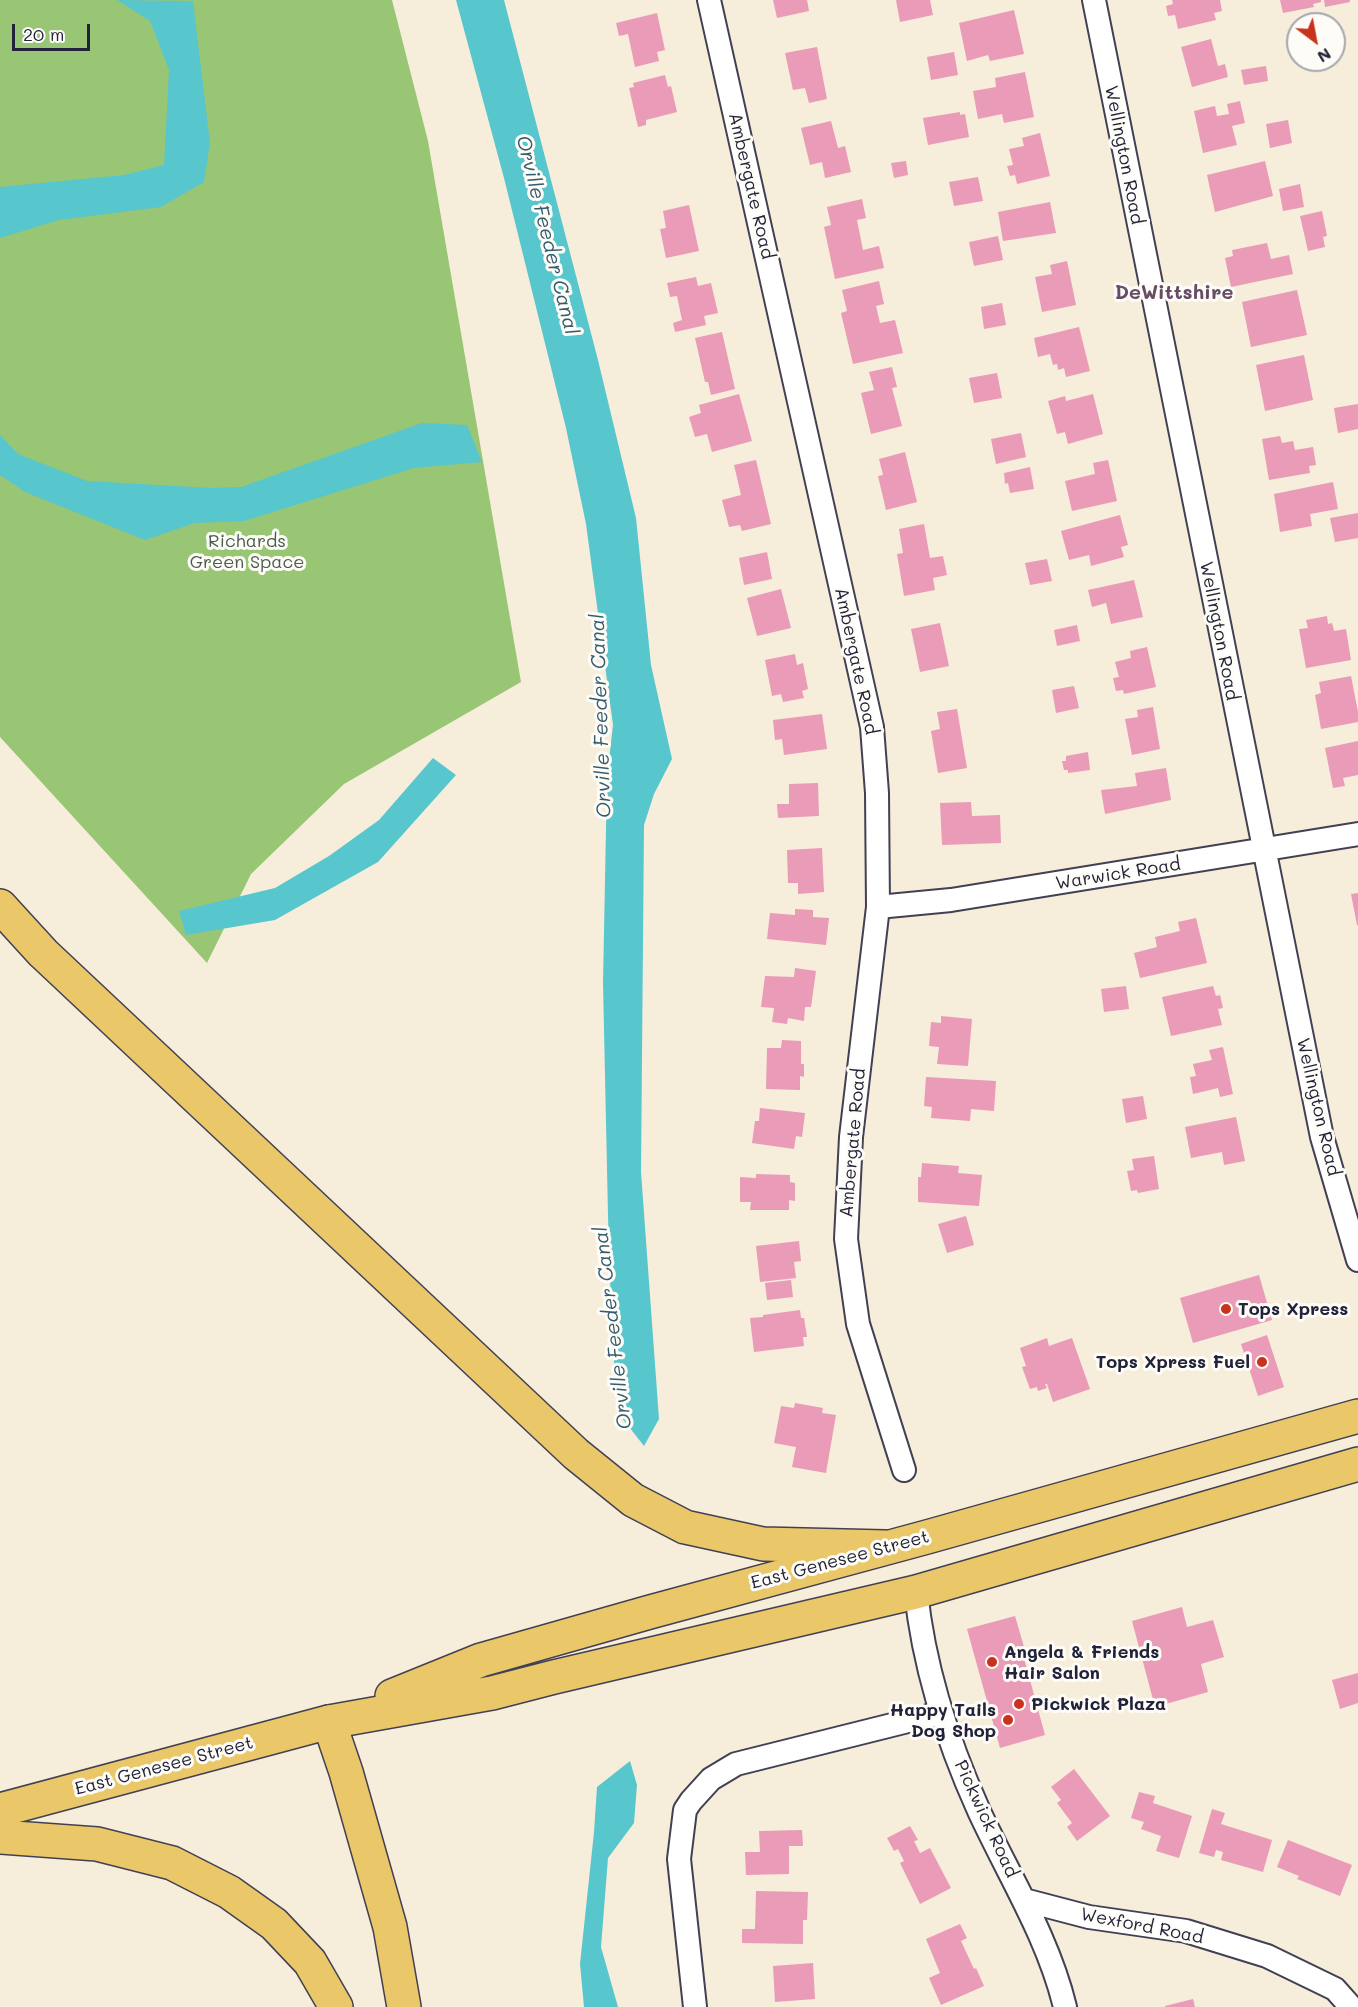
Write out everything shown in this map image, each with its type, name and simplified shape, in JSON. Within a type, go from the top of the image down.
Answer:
[{"type":"main road","points":[[0,906],[44,953],[576,1455],[633,1500],[685,1527],[763,1544],[885,1548]]},
{"type":"main road","name":"East Genesee Street","points":[[329,1722],[481,1660],[1358,1416]]},
{"type":"main road","name":"East Genesee Street","points":[[0,1810],[329,1722],[492,1693],[916,1592],[1358,1464]]},
{"type":"main road","points":[[1282,1487],[1358,1481]]},
{"type":"main road","points":[[916,1592],[927,1537]]},
{"type":"main road","points":[[329,1722],[346,1772],[390,1927],[404,2007]]},
{"type":"main road","points":[[0,1837],[97,1844],[172,1863],[229,1892],[274,1924],[310,1962],[336,2007]]},
{"type":"street","name":"Ambergate Road","points":[[710,0],[872,727],[877,793],[878,907],[851,1137],[846,1239],[858,1324],[904,1470]]},
{"type":"street","name":"Wellington Road","points":[[1094,0],[1322,1137],[1358,1260]]},
{"type":"street","name":"Warwick Road","points":[[878,907],[951,900],[1358,834]]},
{"type":"street","name":"Pickwick Road","points":[[916,1592],[927,1663],[940,1713],[979,1810],[1024,1900],[1058,1978],[1065,2007]]},
{"type":"street","points":[[695,2007],[679,1859],[685,1810],[691,1801],[711,1779],[736,1764],[940,1713]]},
{"type":"street","name":"Wexford Road","points":[[1024,1900],[1089,1917],[1186,1931],[1267,1956],[1335,1989],[1351,2007]]},
{"type":"green space","name":"Richards Green Space","points":[[0,0],[392,0],[428,141],[521,682],[344,784],[251,874],[207,963],[0,737]]},
{"type":"water","points":[[117,0],[193,1],[210,143],[204,182],[161,207],[59,220],[0,238],[0,187],[124,175],[164,165],[169,70],[150,21]]},
{"type":"water","name":"Orville Feeder Canal","points":[[456,0],[504,0],[598,360],[636,518],[651,665],[672,759],[654,794],[644,825],[641,1172],[659,1419],[644,1446],[622,1418],[615,1379],[609,1261],[603,983],[607,777],[613,725],[586,524],[566,428],[504,178]]},
{"type":"water","points":[[422,423],[467,425],[482,462],[414,468],[244,521],[195,523],[145,540],[25,492],[0,475],[0,435],[18,454],[87,481],[212,488],[241,487]]},
{"type":"water","points":[[433,758],[456,775],[378,862],[275,920],[186,935],[179,911],[275,888],[329,856],[379,820]]},
{"type":"water","points":[[630,1761],[637,1785],[634,1823],[608,1858],[601,1947],[618,2007],[584,2007],[580,1964],[597,1787]]},
{"type":"building","points":[[773,0],[807,0],[809,11],[777,18]]},
{"type":"building","points":[[896,0],[930,0],[933,15],[900,22]]},
{"type":"building","points":[[1172,0],[1220,0],[1222,11],[1214,13],[1216,20],[1178,29],[1175,15],[1168,16],[1166,6],[1173,4]]},
{"type":"building","points":[[1280,0],[1321,0],[1313,4],[1314,7],[1283,13]]},
{"type":"building","points":[[1324,0],[1350,0],[1350,2],[1325,7]]},
{"type":"building","points":[[1014,10],[1024,54],[990,61],[988,55],[967,61],[959,23]]},
{"type":"building","points":[[657,13],[665,50],[657,52],[659,61],[635,67],[628,34],[619,36],[616,23]]},
{"type":"building","points":[[1211,39],[1218,66],[1225,64],[1228,77],[1192,87],[1181,47]]},
{"type":"building","points":[[817,47],[827,99],[809,103],[805,88],[793,90],[785,53]]},
{"type":"building","points":[[954,52],[958,75],[931,80],[927,57]]},
{"type":"building","points":[[1266,66],[1268,81],[1244,85],[1241,70]]},
{"type":"building","points":[[1025,72],[1034,117],[1004,123],[1002,114],[978,119],[973,91],[996,87],[995,78]]},
{"type":"building","points":[[665,75],[668,87],[671,86],[677,112],[646,120],[646,125],[638,127],[629,88],[634,87],[633,83]]},
{"type":"building","points":[[1240,101],[1245,123],[1232,126],[1237,145],[1203,153],[1194,111],[1215,106],[1217,116],[1229,114],[1227,104]]},
{"type":"building","points":[[960,112],[960,115],[965,114],[969,137],[928,145],[923,118]]},
{"type":"building","points":[[1288,120],[1292,143],[1270,148],[1266,124]]},
{"type":"building","points":[[831,121],[838,148],[845,146],[851,172],[825,178],[822,162],[810,165],[801,128]]},
{"type":"building","points":[[1040,133],[1050,176],[1017,184],[1015,175],[1010,176],[1007,166],[1013,165],[1009,149],[1024,146],[1022,138]]},
{"type":"building","points":[[906,161],[908,175],[894,178],[891,163]]},
{"type":"building","points":[[1265,161],[1273,196],[1215,212],[1207,175]]},
{"type":"building","points":[[978,177],[983,201],[954,206],[949,182]]},
{"type":"building","points":[[1300,184],[1304,207],[1283,211],[1279,189]]},
{"type":"building","points":[[862,199],[866,218],[857,220],[863,250],[879,246],[884,268],[835,279],[824,227],[831,225],[827,207]]},
{"type":"building","points":[[1050,202],[1056,233],[1003,241],[998,212]]},
{"type":"building","points":[[689,205],[699,251],[666,258],[660,229],[666,228],[663,211]]},
{"type":"building","points":[[1322,211],[1327,236],[1323,237],[1325,247],[1308,251],[1300,216]]},
{"type":"building","points":[[998,236],[1003,260],[974,266],[969,242]]},
{"type":"building","points":[[1267,243],[1271,259],[1289,255],[1293,274],[1231,287],[1225,258],[1233,256],[1232,250]]},
{"type":"building","points":[[1067,261],[1076,305],[1042,312],[1035,277],[1052,274],[1050,265]]},
{"type":"building","points":[[696,277],[698,286],[711,283],[718,313],[704,316],[706,325],[675,332],[673,323],[682,320],[677,296],[670,297],[667,283]]},
{"type":"building","points":[[879,281],[884,304],[876,306],[880,323],[895,320],[903,353],[853,364],[841,313],[847,311],[842,290]]},
{"type":"building","points":[[1297,290],[1307,335],[1251,347],[1242,302]]},
{"type":"building","points":[[1002,303],[1006,325],[984,329],[981,307]]},
{"type":"building","points":[[1079,327],[1090,371],[1066,377],[1064,368],[1058,370],[1057,364],[1053,365],[1050,354],[1038,357],[1034,338]]},
{"type":"building","points":[[722,332],[735,389],[711,395],[708,382],[705,382],[695,338]]},
{"type":"building","points":[[1304,355],[1313,400],[1265,411],[1256,365]]},
{"type":"building","points":[[892,367],[897,387],[892,388],[902,426],[871,434],[861,393],[874,390],[869,372]]},
{"type":"building","points":[[997,373],[1002,398],[974,403],[969,378]]},
{"type":"building","points":[[739,394],[752,441],[712,452],[707,434],[695,437],[689,417],[701,413],[699,405]]},
{"type":"building","points":[[1093,394],[1103,434],[1068,444],[1065,432],[1057,434],[1048,401],[1065,396],[1066,401]]},
{"type":"building","points":[[1358,404],[1358,429],[1338,433],[1334,408]]},
{"type":"building","points":[[1021,433],[1026,457],[996,464],[991,439]]},
{"type":"building","points":[[1280,436],[1282,443],[1293,441],[1295,450],[1313,447],[1316,465],[1309,466],[1310,473],[1269,480],[1262,439]]},
{"type":"building","points":[[905,452],[917,502],[886,510],[878,476],[883,475],[879,459]]},
{"type":"building","points":[[756,460],[771,524],[742,531],[740,525],[729,527],[722,500],[741,495],[734,465]]},
{"type":"building","points":[[1108,460],[1117,501],[1072,511],[1065,481],[1095,474],[1093,463]]},
{"type":"building","points":[[1030,467],[1034,489],[1010,493],[1008,483],[1005,484],[1004,473]]},
{"type":"building","points":[[1333,482],[1338,509],[1310,514],[1312,526],[1280,532],[1274,494]]},
{"type":"building","points":[[1358,513],[1358,538],[1335,542],[1330,518]]},
{"type":"building","points":[[1120,515],[1128,545],[1121,547],[1124,557],[1091,566],[1089,555],[1069,560],[1061,531]]},
{"type":"building","points":[[924,524],[930,558],[943,556],[947,575],[933,578],[935,590],[904,596],[897,554],[903,553],[899,529]]},
{"type":"building","points":[[767,552],[772,579],[744,585],[739,558]]},
{"type":"building","points":[[1047,559],[1052,581],[1030,585],[1025,563]]},
{"type":"building","points":[[1134,580],[1143,617],[1111,624],[1106,603],[1092,607],[1088,590]]},
{"type":"building","points":[[781,589],[791,628],[757,636],[747,598]]},
{"type":"building","points":[[1327,616],[1328,624],[1332,623],[1334,631],[1346,629],[1351,660],[1306,668],[1299,629],[1308,628],[1306,620]]},
{"type":"building","points":[[940,623],[949,666],[920,672],[911,629]]},
{"type":"building","points":[[1077,625],[1080,641],[1057,646],[1054,630]]},
{"type":"building","points":[[1147,647],[1156,687],[1124,694],[1123,690],[1116,691],[1113,678],[1119,677],[1115,662],[1131,658],[1130,651]]},
{"type":"building","points":[[795,654],[797,665],[803,663],[808,689],[802,691],[804,698],[783,702],[781,694],[772,696],[765,660]]},
{"type":"building","points":[[1351,676],[1358,722],[1321,729],[1315,695],[1321,693],[1319,682]]},
{"type":"building","points":[[1074,686],[1079,708],[1056,713],[1052,690]]},
{"type":"building","points":[[1153,707],[1160,749],[1132,755],[1125,719],[1138,717],[1137,710]]},
{"type":"building","points":[[957,709],[967,768],[938,773],[931,731],[940,729],[937,712]]},
{"type":"building","points":[[822,714],[827,749],[784,755],[782,739],[775,740],[773,720]]},
{"type":"building","points":[[1358,741],[1358,775],[1343,778],[1345,786],[1333,788],[1325,748]]},
{"type":"building","points":[[1088,752],[1090,770],[1068,773],[1068,770],[1064,770],[1062,761],[1066,761],[1066,756]]},
{"type":"building","points":[[1166,768],[1171,800],[1105,814],[1101,790],[1137,786],[1135,773]]},
{"type":"building","points":[[818,783],[819,816],[778,818],[777,804],[789,804],[789,784]]},
{"type":"building","points":[[971,802],[972,816],[1000,815],[1001,843],[942,845],[940,803]]},
{"type":"building","points":[[822,848],[824,892],[798,894],[798,883],[788,883],[787,850]]},
{"type":"building","points":[[1358,893],[1358,925],[1357,925],[1351,894]]},
{"type":"building","points":[[795,909],[813,910],[813,917],[829,918],[826,945],[767,939],[770,913],[795,915]]},
{"type":"building","points":[[1196,918],[1207,963],[1140,978],[1134,953],[1157,947],[1155,937],[1180,931],[1178,922]]},
{"type":"building","points":[[795,968],[816,971],[811,1007],[805,1007],[804,1021],[788,1018],[787,1024],[772,1022],[774,1008],[761,1007],[765,976],[794,977]]},
{"type":"building","points":[[1126,986],[1129,1009],[1104,1012],[1101,989]]},
{"type":"building","points":[[1213,986],[1216,996],[1220,995],[1223,1008],[1218,1009],[1222,1025],[1171,1036],[1162,997]]},
{"type":"building","points":[[941,1016],[972,1019],[968,1066],[937,1064],[939,1047],[929,1046],[931,1022],[941,1023]]},
{"type":"building","points":[[782,1040],[801,1041],[801,1064],[804,1064],[804,1077],[800,1076],[800,1090],[766,1089],[767,1048],[781,1048]]},
{"type":"building","points":[[1223,1047],[1233,1094],[1220,1097],[1218,1088],[1193,1094],[1190,1077],[1196,1076],[1193,1064],[1212,1060],[1209,1050]]},
{"type":"building","points":[[926,1077],[996,1081],[994,1111],[971,1109],[970,1121],[931,1118],[932,1107],[924,1106]]},
{"type":"building","points":[[1143,1096],[1147,1119],[1126,1123],[1122,1099]]},
{"type":"building","points":[[760,1108],[805,1113],[802,1137],[796,1136],[794,1149],[752,1143],[755,1121],[759,1121]]},
{"type":"building","points":[[1236,1117],[1245,1161],[1224,1165],[1222,1152],[1191,1158],[1185,1127]]},
{"type":"building","points":[[1154,1156],[1159,1189],[1138,1193],[1137,1190],[1131,1191],[1127,1171],[1134,1170],[1132,1159]]},
{"type":"building","points":[[922,1163],[959,1166],[958,1173],[982,1175],[979,1206],[918,1202],[918,1177],[921,1177]]},
{"type":"building","points":[[756,1174],[790,1175],[790,1182],[795,1183],[795,1201],[789,1200],[789,1210],[750,1210],[751,1202],[740,1202],[740,1177],[756,1178]]},
{"type":"building","points":[[966,1216],[974,1245],[947,1253],[938,1224]]},
{"type":"building","points":[[799,1241],[801,1261],[794,1262],[796,1278],[760,1282],[756,1246]]},
{"type":"building","name":"Tops Xpress","points":[[1259,1275],[1272,1320],[1193,1343],[1180,1298]]},
{"type":"building","points":[[791,1280],[793,1297],[767,1300],[765,1283]]},
{"type":"building","points":[[800,1310],[801,1318],[804,1318],[807,1337],[803,1337],[804,1346],[754,1352],[750,1318]]},
{"type":"building","points":[[1267,1335],[1284,1387],[1258,1396],[1241,1344]]},
{"type":"building","points":[[1047,1338],[1049,1346],[1072,1338],[1090,1389],[1053,1402],[1047,1384],[1045,1384],[1047,1388],[1038,1391],[1037,1387],[1030,1389],[1022,1367],[1026,1366],[1020,1348]]},
{"type":"building","points":[[795,1403],[823,1408],[822,1413],[836,1415],[826,1473],[792,1467],[796,1447],[774,1443],[781,1406],[794,1408]]},
{"type":"building","points":[[1182,1607],[1187,1627],[1213,1620],[1224,1657],[1201,1664],[1208,1692],[1155,1707],[1132,1621]]},
{"type":"building","name":"Pickwick Plaza","points":[[1015,1616],[1045,1735],[1000,1748],[967,1629]]},
{"type":"building","points":[[1358,1673],[1358,1703],[1340,1709],[1332,1680]]},
{"type":"building","points":[[1074,1769],[1110,1816],[1077,1841],[1067,1827],[1072,1823],[1057,1803],[1061,1800],[1051,1787]]},
{"type":"building","points":[[1139,1792],[1155,1796],[1153,1803],[1192,1816],[1179,1858],[1156,1851],[1161,1836],[1141,1829],[1144,1822],[1131,1818]]},
{"type":"building","points":[[1212,1809],[1225,1813],[1221,1824],[1272,1840],[1263,1872],[1221,1860],[1223,1852],[1216,1850],[1214,1857],[1199,1853]]},
{"type":"building","points":[[910,1826],[918,1840],[914,1841],[920,1853],[930,1848],[951,1888],[920,1904],[900,1863],[904,1861],[898,1849],[894,1851],[887,1838]]},
{"type":"building","points":[[802,1830],[803,1846],[789,1846],[789,1874],[746,1875],[745,1852],[760,1852],[759,1831]]},
{"type":"building","points":[[1288,1840],[1352,1865],[1340,1896],[1297,1879],[1299,1876],[1277,1867]]},
{"type":"building","points":[[756,1891],[808,1892],[807,1920],[803,1920],[803,1944],[742,1943],[742,1929],[755,1929]]},
{"type":"building","points":[[960,1924],[967,1938],[961,1941],[984,1986],[941,2005],[929,1978],[940,1973],[926,1939]]},
{"type":"building","points":[[813,1963],[815,1999],[775,2002],[773,1966]]},
{"type":"building","points":[[1193,1999],[1195,2007],[1165,2007],[1165,2006]]},
{"type":"place","name":"Tops Xpress","points":[[1226,1309]]},
{"type":"place","name":"Tops Xpress Fuel","points":[[1262,1362]]},
{"type":"place","name":"Angela & Friends Hair Salon","points":[[992,1662]]},
{"type":"place","name":"Pickwick Plaza","points":[[1019,1704]]},
{"type":"place","name":"Happy Tails Dog Shop","points":[[1008,1720]]},
{"type":"district","name":"DeWittshire","points":[[1174,293]]}]
